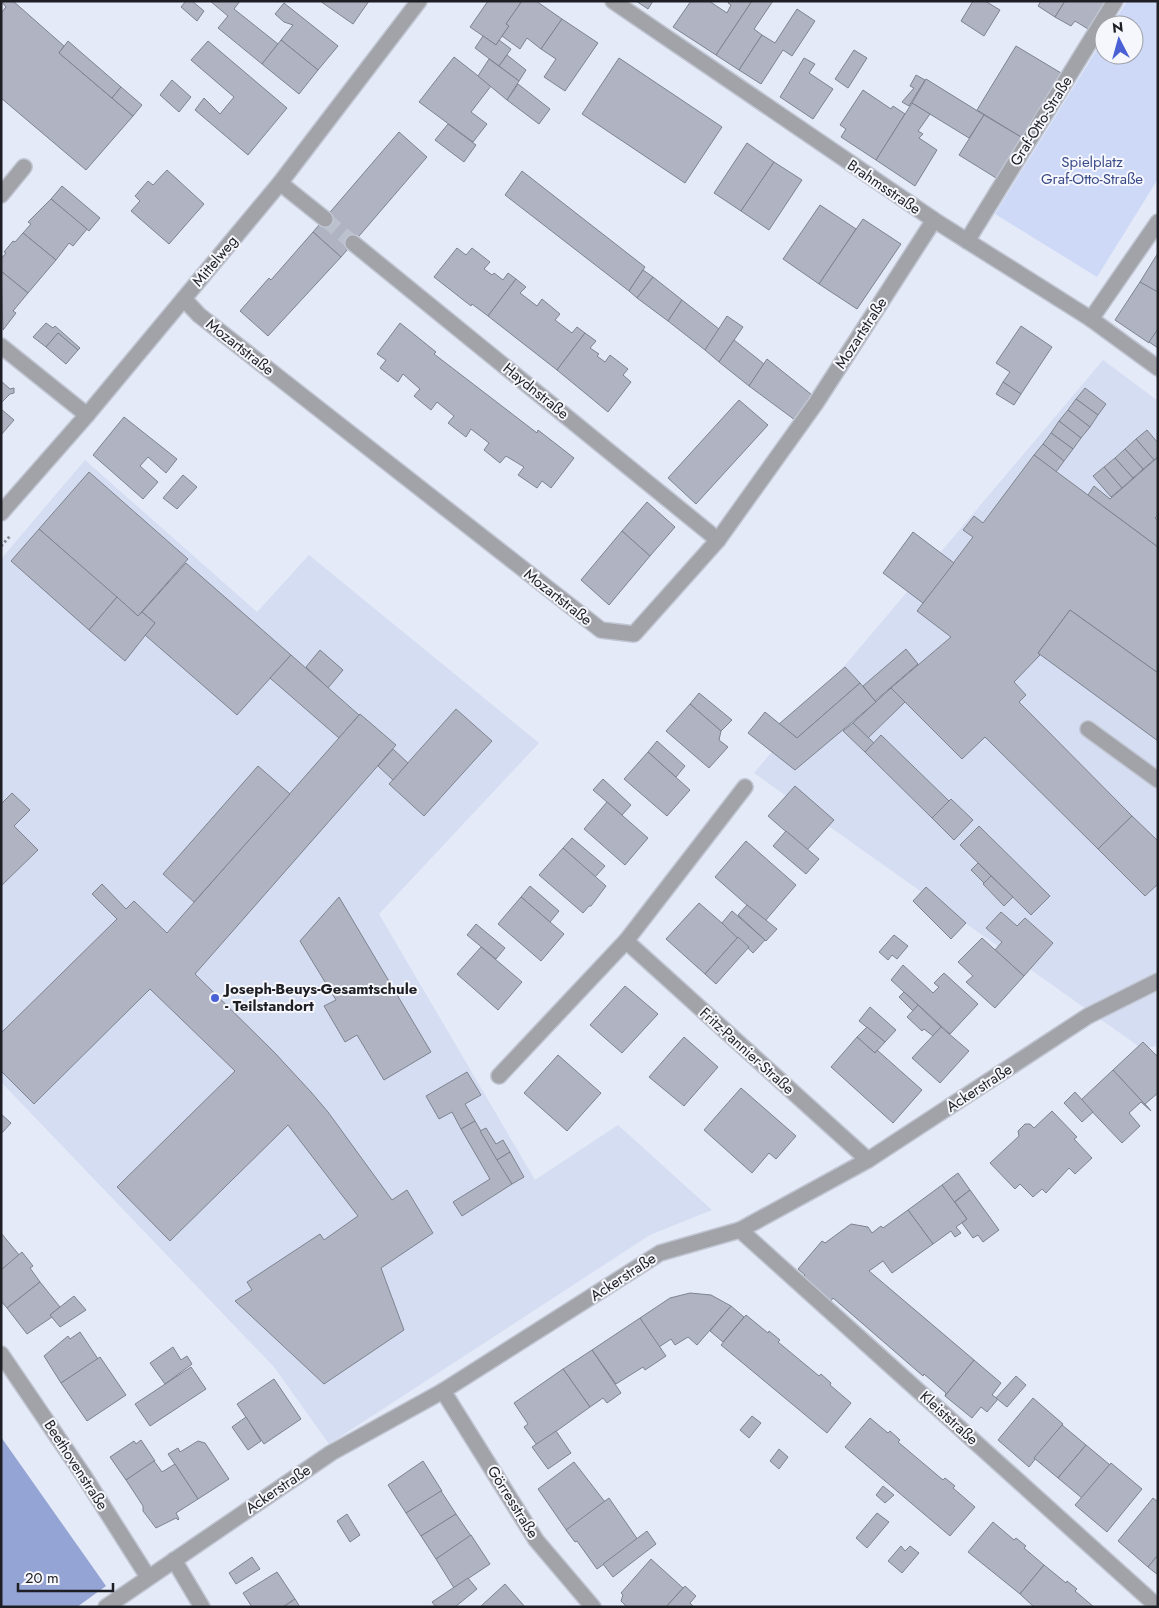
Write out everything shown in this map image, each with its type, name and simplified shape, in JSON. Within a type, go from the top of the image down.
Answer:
[{"type":"street","name":"Mittelweg","points":[[1,513],[87,415],[280,183],[419,1]]},
{"type":"street","name":"Brahmsstraße","points":[[614,1],[934,220],[1091,319],[1158,368]]},
{"type":"street","name":"Graf-Otto-Straße","points":[[967,241],[1115,1]]},
{"type":"street","points":[[1,195],[24,167]]},
{"type":"street","points":[[280,183],[325,219]]},
{"type":"street","name":"Mozartstraße","points":[[184,299],[206,321],[601,630],[634,634],[718,540],[816,403],[934,220]]},
{"type":"street","points":[[1091,319],[1158,222]]},
{"type":"street","name":"Haydnstraße","points":[[354,243],[718,540]]},
{"type":"street","points":[[1,346],[87,415]]},
{"type":"street","points":[[1088,730],[1158,780]]},
{"type":"street","points":[[499,1076],[626,941],[745,787]]},
{"type":"street","name":"Fritz-Pannier-Straße","points":[[626,941],[868,1160]]},
{"type":"street","name":"Ackerstraße","points":[[106,1607],[331,1453],[443,1391],[660,1253],[740,1230],[868,1160],[1088,1016],[1158,981]]},
{"type":"street","name":"Kleiststraße","points":[[740,1230],[1158,1606]]},
{"type":"street","name":"Beethovenstraße","points":[[1,1354],[84,1476],[148,1577]]},
{"type":"street","name":"Görresstraße","points":[[443,1391],[536,1540],[593,1607]]},
{"type":"street","points":[[174,1560],[202,1607]]},
{"type":"shaded area","points":[[1103,360],[1158,401],[1158,1046],[1141,1048],[754,773]]},
{"type":"shaded area","name":"Joseph-Beuys-Gesamtschule - Teilstandort","points":[[85,460],[257,612],[309,555],[539,743],[379,914],[535,1180],[618,1125],[712,1210],[650,1235],[329,1444],[274,1367],[1,1082],[1,559]]},
{"type":"shaded area","points":[[1,1437],[106,1586],[77,1607],[1,1607]]},
{"type":"green space","name":"Spielplatz Graf-Otto-Straße","points":[[1127,1],[1158,1],[1158,179],[1097,277],[995,214],[1094,54],[1094,65],[1144,65],[1144,15],[1118,15]]},
{"type":"building","points":[[1,1],[13,1],[64,46],[59,53],[133,116],[86,170],[1,98],[1,13],[6,7]]},
{"type":"building","points":[[186,1],[192,1],[204,11],[197,21],[181,7]]},
{"type":"building","points":[[210,1],[240,1],[234,9],[278,44],[262,64],[218,28],[228,16]]},
{"type":"building","points":[[320,1],[369,1],[353,24]]},
{"type":"building","points":[[488,1],[522,1],[506,24],[509,26],[496,45],[470,27]]},
{"type":"building","points":[[522,1],[536,1],[562,19],[541,49],[527,38],[520,49],[502,36],[509,26],[506,24]]},
{"type":"building","points":[[636,1],[653,1],[648,9]]},
{"type":"building","points":[[691,1],[709,1],[727,13],[731,5],[728,3],[729,1],[752,1],[716,55],[673,27]]},
{"type":"building","points":[[752,1],[773,1],[754,29],[762,35],[739,70],[716,55]]},
{"type":"building","points":[[973,1],[985,1],[1000,10],[984,36],[961,21]]},
{"type":"building","points":[[1041,1],[1065,1],[1055,17],[1038,6]]},
{"type":"building","points":[[1065,1],[1112,1],[1103,15],[1094,15],[1093,32],[1075,21],[1071,26],[1055,17]]},
{"type":"building","points":[[284,3],[338,46],[318,70],[281,40],[293,25],[284,22],[275,14]]},
{"type":"building","points":[[797,9],[815,21],[792,56],[783,50],[761,84],[739,70],[762,35],[775,43]]},
{"type":"building","points":[[562,19],[598,43],[565,91],[544,77],[556,59],[541,49]]},
{"type":"building","points":[[483,36],[496,45],[499,40],[511,49],[499,66],[475,48]]},
{"type":"building","points":[[281,40],[318,70],[299,94],[262,64]]},
{"type":"building","points":[[68,41],[121,87],[112,98],[59,53]]},
{"type":"building","points":[[208,41],[287,108],[248,155],[195,110],[204,98],[220,114],[234,97],[191,60]]},
{"type":"building","points":[[1016,46],[1061,73],[1021,137],[977,110]]},
{"type":"building","points":[[854,50],[867,58],[848,88],[835,79]]},
{"type":"building","points":[[507,55],[526,70],[519,81],[499,66]]},
{"type":"building","points":[[454,57],[491,86],[471,112],[487,124],[473,142],[419,102]]},
{"type":"building","points":[[619,58],[722,127],[685,183],[582,114]]},
{"type":"building","points":[[804,58],[815,64],[809,73],[833,89],[813,119],[780,97]]},
{"type":"building","points":[[489,59],[519,81],[507,100],[478,76]]},
{"type":"building","points":[[916,75],[925,80],[909,106],[902,102],[914,88],[910,86]]},
{"type":"building","points":[[926,79],[984,115],[969,138],[912,103]]},
{"type":"building","points":[[172,80],[191,97],[179,112],[160,95]]},
{"type":"building","points":[[518,84],[550,109],[539,124],[507,100]]},
{"type":"building","points":[[121,87],[142,105],[133,116],[112,98]]},
{"type":"building","points":[[863,90],[891,109],[893,106],[905,114],[876,160],[841,137],[846,129],[840,125]]},
{"type":"building","points":[[912,103],[930,114],[918,131],[923,134],[919,138],[937,150],[915,186],[876,160]]},
{"type":"building","points":[[984,115],[1026,140],[1001,181],[959,155]]},
{"type":"building","points":[[448,124],[476,145],[464,162],[435,140]]},
{"type":"building","points":[[399,132],[427,157],[341,257],[313,232]]},
{"type":"building","points":[[747,143],[774,162],[741,211],[714,193]]},
{"type":"building","points":[[774,162],[802,180],[769,230],[741,211]]},
{"type":"building","points":[[167,170],[204,204],[169,244],[131,211],[140,201],[135,196],[148,181],[153,185]]},
{"type":"building","points":[[522,171],[645,267],[629,291],[505,195]]},
{"type":"building","points":[[62,186],[100,218],[89,231],[51,199]]},
{"type":"building","points":[[51,199],[87,229],[73,246],[69,243],[56,260],[23,233],[31,224],[28,222]]},
{"type":"building","points":[[820,205],[856,229],[819,284],[783,259]]},
{"type":"building","points":[[863,219],[901,244],[857,309],[819,284]]},
{"type":"building","points":[[313,232],[341,257],[268,336],[240,311],[269,278],[271,280]]},
{"type":"building","points":[[23,233],[56,260],[28,293],[1,271],[1,259],[6,253],[4,252]]},
{"type":"building","points":[[457,248],[466,255],[472,248],[490,262],[484,269],[492,275],[494,273],[503,280],[508,273],[516,279],[488,316],[472,304],[471,306],[434,277]]},
{"type":"building","points":[[1158,253],[1158,292],[1157,293],[1140,282]]},
{"type":"building","points":[[643,270],[653,277],[637,298],[629,291]]},
{"type":"building","points":[[1,271],[28,293],[13,311],[16,313],[3,330]]},
{"type":"building","points":[[653,277],[682,300],[668,321],[637,298]]},
{"type":"building","points":[[516,279],[526,287],[520,293],[537,306],[542,299],[560,314],[555,320],[572,333],[577,327],[585,333],[557,370],[488,316]]},
{"type":"building","points":[[1140,282],[1158,292],[1158,329],[1149,343],[1115,320]]},
{"type":"building","points":[[682,300],[719,329],[705,350],[668,321]]},
{"type":"building","points":[[727,316],[743,327],[719,362],[705,350]]},
{"type":"building","points":[[46,323],[53,328],[55,326],[80,348],[78,350],[58,333],[46,347],[33,337]]},
{"type":"building","points":[[400,323],[436,352],[434,354],[537,433],[538,430],[574,458],[551,488],[542,481],[537,488],[518,475],[524,467],[506,456],[500,463],[484,450],[489,443],[471,429],[466,437],[448,423],[454,416],[437,402],[431,410],[414,396],[420,389],[403,374],[398,382],[380,368],[386,360],[377,354]]},
{"type":"building","points":[[1021,326],[1052,347],[1021,394],[1003,382],[1010,372],[996,363]]},
{"type":"building","points":[[1158,329],[1158,348],[1149,342]]},
{"type":"building","points":[[58,333],[78,350],[66,364],[46,347]]},
{"type":"building","points":[[585,333],[596,341],[590,348],[599,354],[597,356],[605,362],[610,355],[628,369],[623,375],[631,382],[608,412],[557,370]]},
{"type":"building","points":[[734,340],[764,364],[749,386],[719,362]]},
{"type":"building","points":[[767,359],[812,395],[795,420],[749,386]]},
{"type":"building","points":[[1,381],[10,389],[14,388],[14,393],[10,394],[1,403]]},
{"type":"building","points":[[1003,382],[1021,394],[1014,405],[996,394]]},
{"type":"building","points":[[1085,388],[1106,404],[1098,415],[1076,399]]},
{"type":"building","points":[[1076,399],[1098,415],[1090,427],[1068,410]]},
{"type":"building","points":[[739,400],[768,425],[696,504],[668,478]]},
{"type":"building","points":[[1,409],[14,420],[1,435]]},
{"type":"building","points":[[1068,410],[1090,427],[1081,438],[1059,421]]},
{"type":"building","points":[[124,417],[177,459],[166,473],[148,457],[140,466],[158,482],[143,499],[93,455]]},
{"type":"building","points":[[1059,421],[1081,438],[1073,449],[1051,433]]},
{"type":"building","points":[[1147,430],[1158,443],[1158,457],[1154,460],[1136,439]]},
{"type":"building","points":[[1051,433],[1073,449],[1064,461],[1043,444]]},
{"type":"building","points":[[1136,439],[1154,460],[1143,469],[1125,449]]},
{"type":"building","points":[[1043,444],[1064,461],[1056,472],[1034,455]]},
{"type":"building","points":[[1125,449],[1143,469],[1133,478],[1115,458]]},
{"type":"building","points":[[1034,455],[1158,547],[1158,673],[1070,610],[1038,653],[1040,655],[1014,682],[1026,695],[1019,702],[1132,816],[1098,849],[985,737],[962,759],[891,688],[951,637],[917,611],[973,537],[963,530],[974,516],[983,523]]},
{"type":"building","points":[[1158,457],[1158,515],[1155,518],[1158,520],[1158,547],[1088,495],[1094,486],[1110,499]]},
{"type":"building","points":[[1115,458],[1133,478],[1122,488],[1104,467]]},
{"type":"building","points":[[1104,467],[1122,488],[1111,497],[1093,476]]},
{"type":"building","points":[[89,472],[188,559],[138,616],[39,529]]},
{"type":"building","points":[[183,475],[197,487],[177,509],[163,498]]},
{"type":"building","points":[[647,502],[675,527],[650,556],[622,531]]},
{"type":"building","points":[[39,529],[117,597],[89,630],[11,561]]},
{"type":"building","points":[[622,531],[650,556],[609,605],[581,580]]},
{"type":"building","points":[[913,532],[954,563],[923,603],[883,573]]},
{"type":"building","points":[[186,563],[291,655],[237,715],[145,635],[155,623],[142,612]]},
{"type":"building","points":[[117,597],[138,616],[142,612],[155,623],[125,661],[89,630]]},
{"type":"building","points":[[1070,610],[1158,673],[1158,741],[1038,653]]},
{"type":"building","points":[[906,649],[918,664],[875,701],[863,686]]},
{"type":"building","points":[[320,650],[343,670],[328,688],[306,667]]},
{"type":"building","points":[[291,655],[359,715],[339,738],[270,678]]},
{"type":"building","points":[[845,667],[860,683],[797,738],[779,724]]},
{"type":"building","points":[[860,683],[876,702],[795,770],[748,733],[765,712],[797,738]]},
{"type":"building","points":[[891,688],[905,702],[868,738],[853,723]]},
{"type":"building","points":[[699,693],[732,720],[721,731],[690,704]]},
{"type":"building","points":[[690,704],[721,731],[719,740],[728,747],[709,768],[666,731]]},
{"type":"building","points":[[456,709],[492,741],[424,816],[389,784]]},
{"type":"building","points":[[360,714],[396,745],[195,974],[274,1052],[311,1092],[328,1112],[392,1200],[407,1190],[433,1233],[381,1268],[404,1330],[324,1384],[235,1301],[252,1290],[247,1282],[320,1234],[324,1240],[358,1216],[288,1125],[170,1241],[117,1187],[235,1071],[150,989],[34,1104],[1,1071],[1,1033],[117,919],[92,894],[102,884],[126,909],[134,901],[167,933]]},
{"type":"building","points":[[853,723],[874,743],[865,752],[843,731]]},
{"type":"building","points":[[881,735],[949,801],[932,818],[865,752]]},
{"type":"building","points":[[657,741],[685,766],[676,777],[648,752]]},
{"type":"building","points":[[393,749],[408,763],[393,780],[378,766]]},
{"type":"building","points":[[648,752],[690,790],[667,816],[624,779]]},
{"type":"building","points":[[258,766],[290,794],[194,902],[163,874]]},
{"type":"building","points":[[603,779],[631,805],[622,815],[593,790]]},
{"type":"building","points":[[795,786],[834,820],[807,850],[768,816]]},
{"type":"building","points":[[12,793],[30,810],[14,826],[38,850],[1,886],[1,804]]},
{"type":"building","points":[[951,799],[973,820],[954,840],[932,818]]},
{"type":"building","points":[[607,802],[648,838],[625,865],[584,829]]},
{"type":"building","points":[[1132,816],[1158,841],[1158,884],[1145,896],[1098,849]]},
{"type":"building","points":[[979,826],[1050,896],[1031,915],[960,845]]},
{"type":"building","points":[[786,831],[819,859],[806,874],[773,846]]},
{"type":"building","points":[[572,838],[605,866],[595,877],[563,848]]},
{"type":"building","points":[[746,841],[796,885],[765,921],[715,877]]},
{"type":"building","points":[[563,848],[606,886],[591,906],[583,913],[539,875]]},
{"type":"building","points":[[978,863],[991,876],[984,883],[971,870]]},
{"type":"building","points":[[991,876],[1013,897],[1004,906],[983,884]]},
{"type":"building","points":[[530,886],[559,911],[550,922],[521,897]]},
{"type":"building","points":[[926,887],[966,923],[951,939],[913,901]]},
{"type":"building","points":[[339,897],[431,1052],[384,1080],[357,1035],[345,1042],[324,1006],[336,1000],[300,941]]},
{"type":"building","points":[[521,897],[564,934],[541,961],[498,924]]},
{"type":"building","points":[[699,903],[738,937],[705,974],[666,939]]},
{"type":"building","points":[[747,905],[777,929],[766,941],[738,915]]},
{"type":"building","points":[[732,911],[765,940],[753,953],[722,923]]},
{"type":"building","points":[[1001,912],[1017,926],[1025,918],[1053,943],[1024,976],[995,950],[1002,942],[986,928]]},
{"type":"building","points":[[476,924],[505,948],[496,959],[467,935]]},
{"type":"building","points":[[894,935],[908,946],[897,959],[892,955],[888,960],[879,952]]},
{"type":"building","points":[[738,937],[749,947],[716,984],[705,974]]},
{"type":"building","points":[[982,938],[1024,976],[995,1008],[966,982],[973,976],[958,962]]},
{"type":"building","points":[[481,947],[522,982],[498,1010],[457,974]]},
{"type":"building","points":[[903,965],[933,993],[939,987],[934,983],[944,973],[978,1004],[950,1034],[891,980]]},
{"type":"building","points":[[625,986],[658,1014],[622,1053],[590,1025]]},
{"type":"building","points":[[904,992],[918,1005],[913,1011],[899,997]]},
{"type":"building","points":[[918,1005],[941,1027],[933,1036],[924,1029],[922,1031],[907,1017]]},
{"type":"building","points":[[870,1007],[896,1030],[885,1042],[859,1021]]},
{"type":"building","points":[[867,1027],[885,1042],[875,1053],[857,1037]]},
{"type":"building","points":[[941,1027],[969,1051],[940,1083],[912,1058]]},
{"type":"building","points":[[684,1037],[718,1067],[684,1106],[649,1077]]},
{"type":"building","points":[[857,1037],[875,1053],[877,1050],[922,1090],[893,1123],[831,1067]]},
{"type":"building","points":[[1143,1042],[1158,1057],[1158,1093],[1145,1104],[1151,1111],[1113,1070]]},
{"type":"building","points":[[558,1055],[601,1093],[567,1131],[524,1093]]},
{"type":"building","points":[[1113,1070],[1151,1111],[1141,1102],[1129,1113],[1140,1126],[1122,1143],[1081,1100]]},
{"type":"building","points":[[467,1072],[481,1095],[465,1104],[475,1121],[461,1129],[452,1112],[439,1119],[426,1096]]},
{"type":"building","points":[[741,1088],[796,1136],[776,1159],[769,1153],[752,1173],[704,1130]]},
{"type":"building","points":[[1075,1092],[1093,1112],[1082,1122],[1064,1103]]},
{"type":"building","points":[[1052,1111],[1077,1137],[1074,1139],[1092,1158],[1075,1174],[1069,1168],[1046,1193],[1042,1189],[1033,1197],[1020,1184],[1015,1189],[990,1163],[1019,1136],[1018,1131],[1025,1124],[1030,1124],[1034,1128]]},
{"type":"building","points":[[1,1114],[11,1123],[1,1134]]},
{"type":"building","points":[[475,1121],[512,1184],[462,1216],[453,1202],[490,1179],[461,1129]]},
{"type":"building","points":[[486,1128],[496,1144],[503,1140],[510,1152],[497,1160],[480,1131]]},
{"type":"building","points":[[510,1152],[524,1177],[512,1184],[497,1160]]},
{"type":"building","points":[[958,1173],[970,1190],[954,1202],[942,1185]]},
{"type":"building","points":[[942,1185],[967,1219],[956,1227],[961,1233],[955,1237],[951,1231],[933,1244],[908,1210]]},
{"type":"building","points":[[970,1190],[999,1230],[983,1242],[978,1235],[973,1238],[962,1223],[967,1219],[955,1202]]},
{"type":"building","points":[[908,1210],[933,1244],[892,1273],[883,1261],[869,1271],[974,1360],[945,1396],[946,1393],[924,1374],[923,1376],[833,1298],[831,1301],[803,1277],[805,1275],[798,1269],[822,1241],[825,1243],[851,1224],[868,1227],[872,1233],[881,1226],[883,1228]]},
{"type":"building","points":[[1,1233],[20,1256],[1,1270]]},
{"type":"building","points":[[22,1252],[33,1266],[30,1268],[40,1282],[7,1308],[1,1301],[1,1270]]},
{"type":"building","points":[[40,1282],[60,1307],[50,1315],[52,1317],[27,1334],[7,1308]]},
{"type":"building","points":[[690,1293],[711,1295],[731,1306],[697,1345],[688,1337],[675,1345],[671,1339],[659,1347],[640,1318],[670,1298]]},
{"type":"building","points":[[74,1296],[86,1310],[60,1327],[50,1315]]},
{"type":"building","points":[[731,1306],[744,1317],[723,1342],[710,1331]]},
{"type":"building","points":[[746,1315],[780,1340],[778,1342],[819,1376],[821,1374],[831,1383],[830,1385],[851,1403],[827,1433],[721,1345]]},
{"type":"building","points":[[640,1318],[666,1356],[645,1370],[643,1367],[616,1384],[592,1350]]},
{"type":"building","points":[[80,1332],[98,1359],[61,1383],[44,1356],[68,1336],[70,1339]]},
{"type":"building","points":[[173,1347],[181,1360],[187,1356],[192,1364],[165,1384],[150,1363]]},
{"type":"building","points":[[592,1350],[621,1393],[607,1403],[603,1398],[590,1407],[563,1369]]},
{"type":"building","points":[[100,1357],[126,1395],[87,1421],[61,1383]]},
{"type":"building","points":[[974,1360],[1001,1383],[992,1395],[998,1399],[987,1412],[981,1407],[972,1418],[945,1396]]},
{"type":"building","points":[[191,1367],[206,1389],[150,1426],[135,1404]]},
{"type":"building","points":[[563,1369],[590,1407],[537,1445],[524,1427],[528,1424],[514,1403]]},
{"type":"building","points":[[1016,1376],[1026,1385],[1007,1407],[996,1398]]},
{"type":"building","points":[[274,1379],[301,1419],[264,1444],[237,1404]]},
{"type":"building","points":[[1033,1398],[1063,1424],[1029,1467],[998,1440]]},
{"type":"building","points":[[752,1416],[761,1423],[749,1438],[740,1430]]},
{"type":"building","points":[[246,1417],[261,1441],[248,1450],[232,1427]]},
{"type":"building","points":[[870,1418],[888,1433],[890,1431],[900,1440],[898,1442],[943,1480],[945,1478],[955,1486],[953,1488],[975,1507],[950,1536],[845,1447]]},
{"type":"building","points":[[1062,1425],[1086,1445],[1058,1478],[1034,1458]]},
{"type":"building","points":[[556,1431],[571,1453],[548,1469],[532,1447]]},
{"type":"building","points":[[141,1440],[155,1461],[126,1480],[110,1457],[134,1441],[136,1444]]},
{"type":"building","points":[[198,1441],[205,1443],[229,1479],[198,1499],[168,1454],[178,1448],[180,1452]]},
{"type":"building","points":[[1086,1445],[1110,1465],[1082,1498],[1058,1478]]},
{"type":"building","points":[[779,1449],[788,1457],[779,1469],[770,1461]]},
{"type":"building","points":[[154,1461],[162,1472],[175,1464],[198,1499],[176,1513],[178,1520],[176,1518],[156,1528],[143,1511],[143,1506],[126,1480]]},
{"type":"building","points":[[423,1461],[442,1491],[406,1513],[388,1485]]},
{"type":"building","points":[[574,1462],[605,1502],[567,1531],[538,1489]]},
{"type":"building","points":[[1111,1463],[1142,1489],[1107,1532],[1075,1505]]},
{"type":"building","points":[[883,1486],[894,1495],[885,1503],[876,1495]]},
{"type":"building","points":[[441,1491],[456,1514],[421,1536],[406,1513]]},
{"type":"building","points":[[609,1498],[638,1540],[597,1569],[577,1541],[575,1542],[566,1530]]},
{"type":"building","points":[[1153,1498],[1158,1502],[1158,1555],[1148,1567],[1118,1541]]},
{"type":"building","points":[[877,1513],[889,1522],[867,1548],[856,1538]]},
{"type":"building","points":[[347,1514],[360,1535],[350,1542],[337,1521]]},
{"type":"building","points":[[456,1514],[471,1536],[436,1559],[421,1536]]},
{"type":"building","points":[[993,1522],[1014,1540],[1016,1538],[1026,1546],[1024,1548],[1044,1565],[1020,1594],[968,1552]]},
{"type":"building","points":[[647,1531],[656,1544],[613,1577],[603,1564]]},
{"type":"building","points":[[471,1535],[490,1564],[454,1588],[436,1559]]},
{"type":"building","points":[[901,1546],[905,1551],[910,1546],[919,1553],[902,1573],[888,1561]]},
{"type":"building","points":[[1158,1555],[1158,1575],[1148,1567]]},
{"type":"building","points":[[252,1557],[260,1569],[236,1584],[229,1573]]},
{"type":"building","points":[[651,1559],[683,1588],[666,1607],[627,1607],[621,1601],[623,1595],[621,1593]]},
{"type":"building","points":[[1044,1565],[1066,1583],[1067,1581],[1077,1589],[1075,1591],[1094,1607],[1034,1607],[1020,1594]]},
{"type":"building","points":[[277,1572],[295,1599],[283,1607],[252,1607],[243,1593]]},
{"type":"building","points":[[468,1578],[477,1589],[455,1607],[436,1607],[432,1602]]},
{"type":"building","points":[[505,1584],[525,1607],[480,1607]]},
{"type":"building","points":[[685,1586],[696,1596],[690,1603],[694,1607],[666,1607]]},
{"type":"building","points":[[295,1599],[300,1607],[283,1607]]},
{"type":"tunnel","points":[[325,219],[353,243]]},
{"type":"place","name":"Joseph-Beuys-Gesamtschule - Teilstandort","points":[[215,998]]}]
